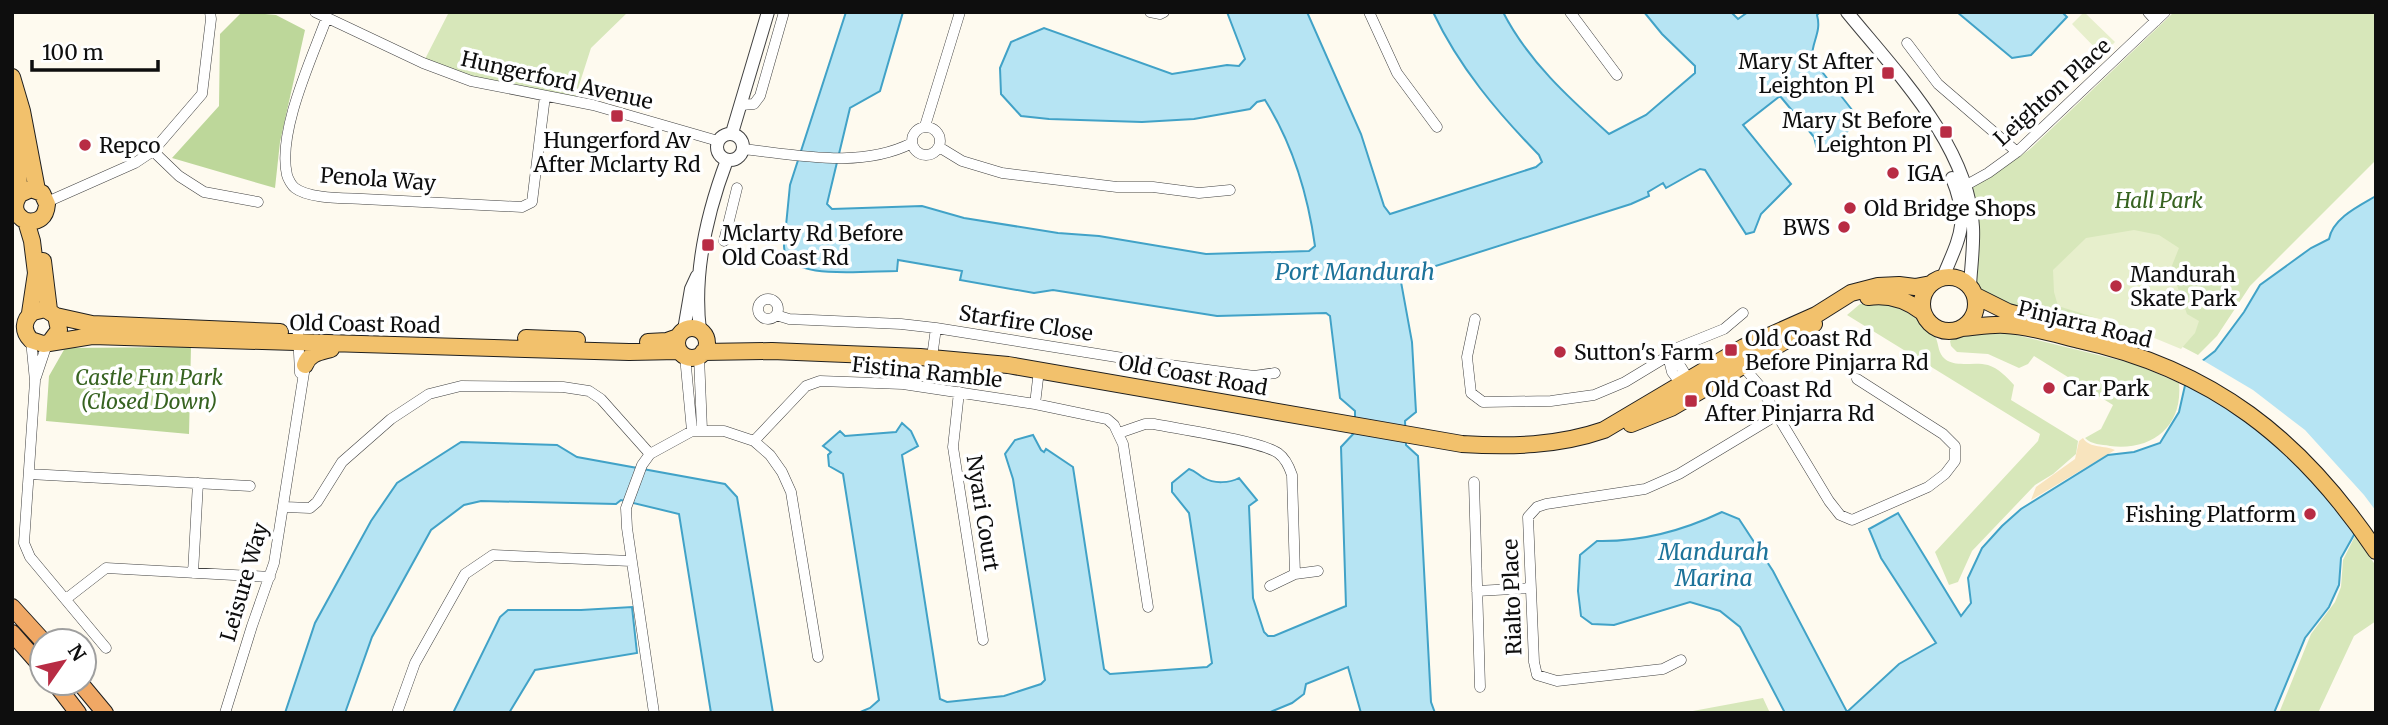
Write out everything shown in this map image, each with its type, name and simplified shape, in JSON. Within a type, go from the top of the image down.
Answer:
[{"type":"highway","points":[[12,607],[30,627]]},
{"type":"highway","points":[[12,633],[28,651]]},
{"type":"highway","points":[[66,697],[78,713]]},
{"type":"highway","points":[[92,697],[105,713]]},
{"type":"main road","points":[[12,77],[47,211],[21,210]]},
{"type":"main road","points":[[12,113],[21,210],[52,313],[59,330],[34,341],[24,326],[23,317],[36,273],[32,241],[21,210],[25,191],[42,196]]},
{"type":"main road","points":[[1954,277],[1973,291],[1978,302],[1974,314],[1962,328],[1951,332],[1941,331],[1931,325],[1921,311],[1923,293],[1937,281],[1954,277]]},
{"type":"main road","name":"Old Coast Road","points":[[34,341],[92,336],[556,338],[630,343],[667,341],[772,352],[932,357],[1040,370],[1462,444],[1520,446],[1578,438],[1623,427],[1656,415],[1689,389],[1851,293],[1878,286],[1915,287],[1937,281]]},
{"type":"main road","name":"Pinjarra Road","points":[[1973,291],[2008,312],[2125,342],[2248,401],[2290,433],[2340,484],[2371,532],[2376,551]]},
{"type":"main road","name":"Old Coast Road","points":[[1743,357],[1851,301],[1870,296],[1894,297],[1921,311]]},
{"type":"main road","points":[[23,317],[39,309],[52,313]]},
{"type":"main road","name":"Old Coast Road","points":[[52,313],[92,324],[303,338],[358,345],[692,344]]},
{"type":"main road","name":"Pinjarra Road","points":[[1962,328],[2015,326],[2177,366]]},
{"type":"main road","points":[[303,371],[307,360],[315,353],[358,345]]},
{"type":"street","points":[[42,196],[135,163],[153,151],[202,94],[210,12]]},
{"type":"street","name":"Hungerford Avenue","points":[[315,12],[451,74],[505,89],[617,111],[718,141]]},
{"type":"street","points":[[732,133],[768,12]]},
{"type":"street","points":[[741,105],[754,104],[760,96],[784,12]]},
{"type":"street","points":[[925,126],[938,133],[939,147],[933,153],[922,154],[912,143],[914,134],[925,126],[960,12]]},
{"type":"street","points":[[1150,12],[1164,12]]},
{"type":"street","points":[[1370,12],[1397,73],[1437,127]]},
{"type":"street","points":[[1570,12],[1617,75]]},
{"type":"street","points":[[1847,12],[1932,122],[1933,132],[1961,188],[1973,226],[1973,291]]},
{"type":"street","points":[[2148,12],[2156,21]]},
{"type":"street","name":"Leighton Place","points":[[1961,188],[2017,152],[2165,12]]},
{"type":"street","name":"Penola Way","points":[[327,16],[297,97],[286,151],[287,176],[294,188],[310,194],[408,203],[522,207],[532,202],[545,96]]},
{"type":"street","points":[[1907,43],[1938,84],[2017,152]]},
{"type":"street","points":[[732,133],[742,141],[743,149],[735,159],[727,160],[718,152],[718,141],[724,135],[732,133]]},
{"type":"street","points":[[743,149],[839,158],[874,156],[897,151],[912,143]]},
{"type":"street","points":[[939,147],[962,161],[1002,173],[1116,187],[1153,187],[1199,193],[1230,190]]},
{"type":"street","points":[[153,151],[179,176],[204,192],[258,202]]},
{"type":"street","points":[[697,430],[691,289],[699,271],[712,207],[727,160]]},
{"type":"street","points":[[724,241],[737,188]]},
{"type":"street","points":[[1937,281],[1963,227],[1961,188]]},
{"type":"street","points":[[712,207],[732,212]]},
{"type":"street","points":[[1475,319],[1467,357],[1471,393],[1483,402],[1551,401],[1594,395],[1625,382],[1686,343],[1724,329],[1744,313]]},
{"type":"street","name":"Starfire Close","points":[[776,315],[789,319],[936,328],[1154,363],[1254,376],[1275,373]]},
{"type":"street","name":"Starfire Close","points":[[932,357],[936,328]]},
{"type":"street","name":"Leisure Way","points":[[225,713],[251,626],[274,564],[285,507],[303,371],[303,338]]},
{"type":"street","points":[[34,341],[34,381]]},
{"type":"street","points":[[34,341],[24,543],[30,557],[106,648]]},
{"type":"street","points":[[1668,356],[1672,372],[1689,389]]},
{"type":"street","points":[[1743,357],[1829,501],[1840,515],[1852,520],[1928,487],[1945,474],[1955,461],[1955,446],[1950,440],[1857,379]]},
{"type":"street","points":[[1035,404],[1040,370]]},
{"type":"street","name":"Fistina Ramble","points":[[754,441],[812,383],[902,384],[1035,404],[1107,419],[1119,433]]},
{"type":"street","points":[[285,507],[310,508],[317,502],[342,462],[391,419],[429,394],[461,386],[563,387],[589,391],[601,398],[650,454]]},
{"type":"street","name":"Nyari Court","points":[[959,392],[953,447],[983,640]]},
{"type":"street","name":"Rialto Place","points":[[1681,660],[1662,669],[1557,681],[1537,676],[1534,662],[1528,517],[1537,507],[1645,489],[1679,474],[1777,415]]},
{"type":"street","points":[[1148,607],[1123,444],[1119,433],[1145,424],[1262,446],[1280,454],[1292,475],[1295,574]]},
{"type":"street","points":[[654,713],[631,561],[626,508],[642,465],[650,454],[697,430],[724,431],[754,441],[782,472],[791,492],[818,657]]},
{"type":"street","points":[[29,474],[250,486]]},
{"type":"street","points":[[1474,482],[1480,687]]},
{"type":"street","points":[[193,573],[198,483]]},
{"type":"street","points":[[397,713],[415,663],[465,574],[493,555],[631,561]]},
{"type":"street","points":[[66,599],[106,568],[270,577]]},
{"type":"street","points":[[1270,586],[1295,574],[1318,570]]},
{"type":"street","points":[[1477,591],[1530,588]]},
{"type":"green space","points":[[242,12],[276,15],[305,30],[280,142],[275,188],[172,158],[219,106],[220,34]]},
{"type":"green space","points":[[449,12],[628,12],[591,48],[574,101],[505,89],[423,63]]},
{"type":"green space","points":[[2084,12],[2115,42],[2102,55],[2072,24]]},
{"type":"green space","name":"Hall Park","points":[[2174,12],[2376,12],[2376,160],[2250,286],[2217,336],[2198,355],[2158,334],[2131,324],[2064,312],[2023,310],[1983,292],[1974,279],[1972,188],[2029,150]]},
{"type":"green space","name":"Mandurah Skate Park","points":[[2134,230],[2159,235],[2179,248],[2171,268],[2187,314],[2199,321],[2195,333],[2181,349],[2135,330],[2058,306],[2053,270],[2086,238]]},
{"type":"green space","points":[[1887,303],[1927,327],[1936,338],[1940,352],[1949,362],[1983,364],[1995,368],[2014,385],[2011,400],[2078,441],[2076,454],[2035,485],[1972,551],[1958,582],[1949,585],[1935,552],[2038,441],[2040,434],[1847,315],[1860,304]]},
{"type":"green space","points":[[1978,332],[2004,332],[2135,364],[2179,383],[2176,412],[2162,433],[2151,440],[2125,447],[2091,442],[2085,438],[2101,429],[2113,405],[2034,356],[2028,364],[2019,368],[1988,354],[1957,352],[1951,346],[1950,341],[1955,336]]},
{"type":"green space","name":"Castle Fun Park (Closed Down)","points":[[191,347],[189,434],[46,421],[49,376],[65,348]]},
{"type":"green space","points":[[2355,536],[2376,566],[2376,621],[2354,636],[2318,713],[2279,713],[2311,634],[2335,602],[2341,587],[2343,560]]},
{"type":"green space","points":[[1763,698],[1770,713],[1682,713]]},
{"type":"sand","points":[[2083,438],[2090,444],[2115,450],[2031,500],[2036,487],[2075,459],[2079,441]]},
{"type":"water","name":"Port Mandurah","points":[[846,12],[903,12],[880,91],[850,108],[827,204],[832,209],[922,206],[964,218],[1206,254],[1309,251],[1315,246],[1298,170],[1265,100],[1257,102],[1250,109],[1194,119],[1142,122],[1021,116],[1001,94],[1000,68],[1011,42],[1044,28],[1172,74],[1227,65],[1239,66],[1245,59],[1227,12],[1307,12],[1361,134],[1384,206],[1390,214],[1536,167],[1542,162],[1467,70],[1433,12],[1503,12],[1537,63],[1609,134],[1646,115],[1695,73],[1695,66],[1644,12],[1731,12],[1738,19],[1748,12],[1820,12],[1817,15],[1818,27],[1812,59],[1860,120],[1829,147],[1817,149],[1814,137],[1780,96],[1743,125],[1791,184],[1761,214],[1754,232],[1746,234],[1705,170],[1700,169],[1666,188],[1663,183],[1648,192],[1649,196],[1631,204],[1404,276],[1401,282],[1412,342],[1416,412],[1405,421],[1406,445],[1418,456],[1431,702],[1435,713],[1361,713],[1348,667],[1306,684],[1304,694],[1292,703],[1268,713],[858,713],[879,700],[843,474],[829,466],[828,455],[831,452],[823,446],[840,431],[845,436],[896,432],[902,423],[911,431],[918,446],[902,455],[940,699],[947,702],[1004,696],[1041,684],[1045,680],[1013,479],[1005,454],[1015,440],[1033,435],[1041,450],[1044,452],[1046,449],[1073,467],[1104,669],[1110,674],[1207,667],[1212,663],[1189,513],[1172,492],[1172,483],[1189,469],[1217,482],[1239,478],[1257,500],[1249,506],[1253,598],[1264,632],[1268,636],[1274,636],[1346,606],[1341,447],[1355,432],[1355,411],[1340,398],[1330,316],[1326,313],[1217,316],[1053,290],[1034,293],[960,280],[962,271],[898,260],[897,271],[857,272],[811,270],[790,261],[784,246],[790,185]]},
{"type":"water","points":[[1957,12],[2062,12],[2067,17],[2031,55],[2012,58]]},
{"type":"water","name":"Mandurah Marina","points":[[2376,196],[2376,513],[2359,526],[2341,558],[2339,585],[2329,607],[2305,638],[2274,713],[1785,713],[1740,627],[1720,611],[1690,602],[1614,625],[1592,624],[1581,616],[1578,591],[1580,555],[1597,541],[1629,540],[1661,534],[1722,512],[1739,519],[1773,571],[1847,712],[1899,664],[1936,643],[1881,558],[1869,529],[1898,513],[1961,616],[1971,603],[1968,578],[1982,548],[2002,526],[2021,509],[2108,455],[2134,452],[2160,443],[2179,412],[2188,372],[2215,351],[2260,285],[2311,248],[2329,239],[2341,219]]},
{"type":"water","points":[[461,442],[557,445],[577,457],[725,484],[737,497],[773,713],[711,713],[679,514],[621,500],[616,504],[481,501],[464,505],[431,530],[372,637],[345,713],[285,713],[315,623],[371,521],[397,483]]},
{"type":"water","points":[[632,607],[637,653],[535,670],[509,713],[453,713],[500,617],[508,610]]},
{"type":"pier","points":[[2199,358],[2253,390],[2305,430],[2364,495],[2376,511],[2376,518],[2362,529],[2261,430],[2183,381],[2189,366]]},
{"type":"place","name":"Mary St After Leighton Pl","points":[[1888,73]]},
{"type":"place","name":"Hungerford Av After Mclarty Rd","points":[[617,116]]},
{"type":"place","name":"Mary St Before Leighton Pl","points":[[1946,132]]},
{"type":"place","name":"Repco","points":[[85,145]]},
{"type":"place","name":"IGA","points":[[1893,173]]},
{"type":"place","name":"Old Bridge Shops","points":[[1850,208]]},
{"type":"place","name":"BWS","points":[[1844,227]]},
{"type":"place","name":"Mclarty Rd Before Old Coast Rd","points":[[708,245]]},
{"type":"place","name":"Mandurah Skate Park","points":[[2116,286]]},
{"type":"place","name":"Old Coast Rd Before Pinjarra Rd","points":[[1731,350]]},
{"type":"place","name":"Sutton's Farm","points":[[1560,352]]},
{"type":"place","name":"Car Park","points":[[2049,388]]},
{"type":"place","name":"Old Coast Rd After Pinjarra Rd","points":[[1691,401]]},
{"type":"place","name":"Fishing Platform","points":[[2310,514]]}]
